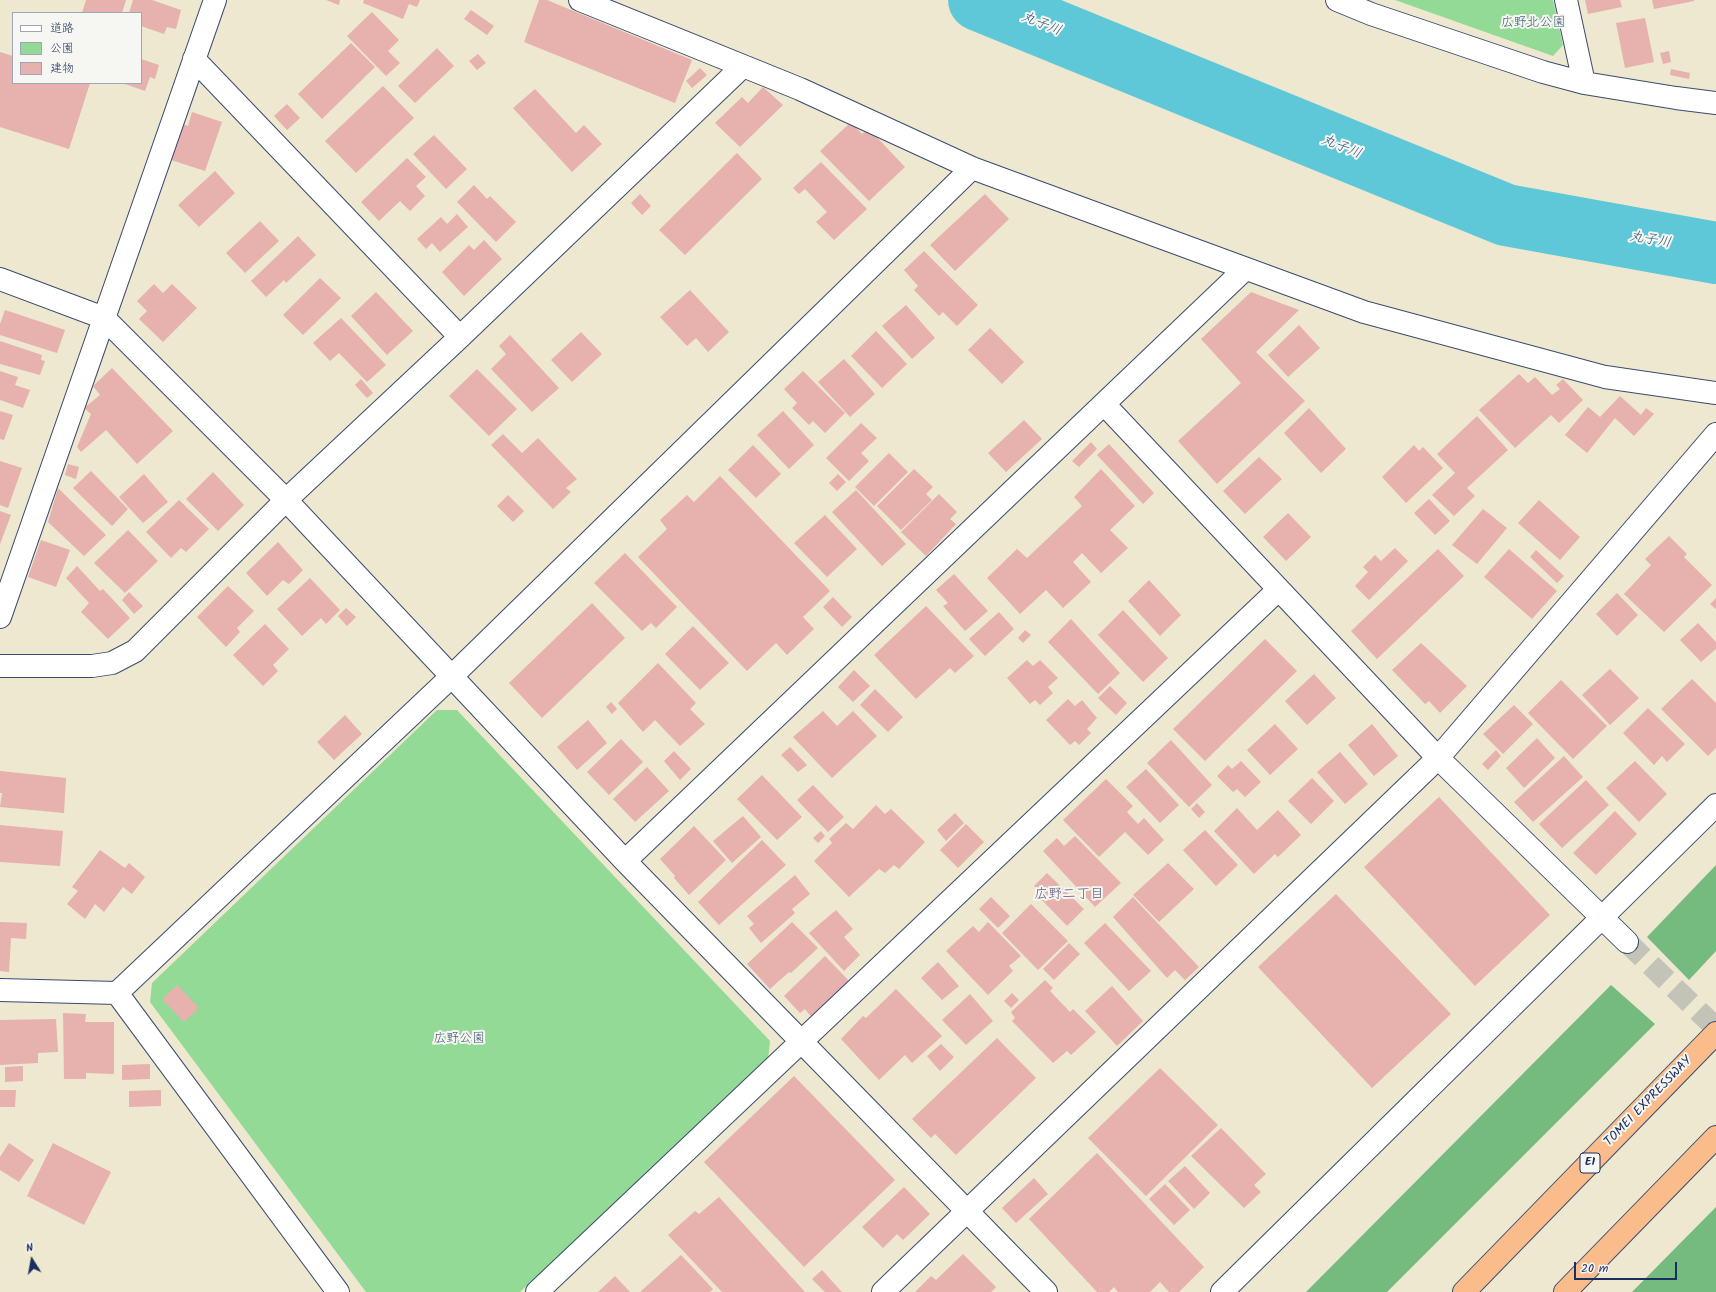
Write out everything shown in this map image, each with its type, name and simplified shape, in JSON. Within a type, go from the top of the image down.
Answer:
[{"type":"highway","name":"TOMEI EXPRESSWAY","points":[[1464,1292],[1716,1033]]},
{"type":"highway","points":[[1565,1292],[1716,1137]]},
{"type":"street","points":[[0,617],[215,0]]},
{"type":"street","points":[[580,0],[800,89],[972,168],[1364,312],[1605,377],[1716,393]]},
{"type":"street","points":[[1337,0],[1371,14],[1522,65],[1584,83],[1716,103]]},
{"type":"street","points":[[1566,0],[1584,83]]},
{"type":"street","points":[[194,58],[460,337]]},
{"type":"street","points":[[0,666],[92,666],[112,663],[135,651],[286,500],[460,337],[743,66]]},
{"type":"street","points":[[0,990],[117,993],[451,677],[972,168]]},
{"type":"street","points":[[625,860],[1245,269]]},
{"type":"street","points":[[0,280],[104,318],[286,500],[451,677],[625,860],[1046,1292]]},
{"type":"street","points":[[1104,404],[1438,758],[1627,942]]},
{"type":"street","points":[[883,1292],[1438,758],[1716,434]]},
{"type":"street","points":[[537,1292],[800,1041],[1278,590]]},
{"type":"street","points":[[1222,1292],[1716,805]]},
{"type":"street","points":[[117,993],[338,1292]]},
{"type":"green space","name":"広野北公園","points":[[1395,0],[1553,0],[1563,45],[1553,56]]},
{"type":"green space","name":"広野公園","points":[[437,710],[457,710],[770,1041],[768,1059],[520,1292],[366,1292],[150,1002],[152,983]]},
{"type":"green space","points":[[1716,865],[1716,951],[1689,980],[1647,937]]},
{"type":"green space","points":[[1611,985],[1655,1024],[1387,1292],[1306,1292]]},
{"type":"green space","points":[[1716,1207],[1716,1292],[1632,1292]]},
{"type":"building","points":[[86,0],[126,0],[122,12],[82,12]]},
{"type":"building","points":[[133,0],[152,0],[181,10],[176,29],[167,27],[164,34],[142,26],[142,12],[129,12]]},
{"type":"building","points":[[326,0],[340,0],[339,5]]},
{"type":"building","points":[[364,0],[420,0],[417,7],[409,4],[403,19],[363,3]]},
{"type":"building","points":[[539,0],[547,0],[692,60],[675,103],[524,42]]},
{"type":"building","points":[[1585,0],[1620,0],[1622,7],[1588,14]]},
{"type":"building","points":[[1652,0],[1694,0],[1694,1],[1654,9]]},
{"type":"building","points":[[471,10],[494,26],[487,35],[464,19]]},
{"type":"building","points":[[372,12],[399,40],[388,51],[400,63],[386,76],[347,36]]},
{"type":"building","points":[[1645,18],[1654,62],[1625,68],[1616,23]]},
{"type":"building","points":[[351,43],[375,67],[322,119],[298,94]]},
{"type":"building","points":[[437,48],[454,66],[415,103],[398,86]]},
{"type":"building","points":[[1669,51],[1671,62],[1663,64],[1660,53]]},
{"type":"building","points":[[0,52],[12,56],[12,84],[90,84],[69,149],[0,127]]},
{"type":"building","points":[[478,54],[486,63],[477,70],[469,61]]},
{"type":"building","points":[[142,59],[159,65],[155,79],[150,77],[145,91],[125,84],[142,84]]},
{"type":"building","points":[[700,68],[707,75],[692,88],[686,81]]},
{"type":"building","points":[[1671,69],[1690,73],[1689,79],[1670,75]]},
{"type":"building","points":[[383,86],[414,118],[356,173],[325,141]]},
{"type":"building","points":[[763,87],[783,105],[740,147],[715,123],[742,97],[748,103]]},
{"type":"building","points":[[535,89],[576,133],[584,125],[602,144],[572,172],[513,108]]},
{"type":"building","points":[[287,104],[300,118],[287,130],[274,116]]},
{"type":"building","points":[[192,112],[222,122],[205,171],[171,160],[182,124],[188,126]]},
{"type":"building","points":[[851,122],[862,134],[868,128],[905,167],[869,201],[820,151]]},
{"type":"building","points":[[434,135],[467,169],[446,189],[413,154]]},
{"type":"building","points":[[737,153],[762,179],[685,255],[659,230]]},
{"type":"building","points":[[407,158],[426,177],[416,186],[425,196],[410,211],[400,201],[379,221],[361,202]]},
{"type":"building","points":[[821,162],[867,209],[834,240],[816,222],[827,212],[805,189],[799,194],[793,188]]},
{"type":"building","points":[[215,171],[235,193],[199,227],[178,205]]},
{"type":"building","points":[[474,185],[487,199],[490,196],[516,222],[496,242],[457,202]]},
{"type":"building","points":[[640,194],[651,206],[642,215],[631,203]]},
{"type":"building","points":[[985,194],[1009,219],[955,271],[930,245]]},
{"type":"building","points":[[457,214],[468,227],[440,252],[432,243],[426,249],[417,239],[441,217],[447,224]]},
{"type":"building","points":[[260,221],[279,241],[245,273],[226,253]]},
{"type":"building","points":[[298,236],[316,255],[286,283],[284,280],[266,297],[251,281]]},
{"type":"building","points":[[484,240],[502,259],[464,296],[442,272],[469,245],[474,250]]},
{"type":"building","points":[[924,251],[978,305],[957,326],[943,312],[939,316],[914,290],[918,286],[904,270]]},
{"type":"building","points":[[320,278],[341,298],[303,335],[283,315]]},
{"type":"building","points":[[154,284],[163,293],[172,284],[197,308],[163,342],[139,319],[147,311],[137,301]]},
{"type":"building","points":[[690,290],[729,332],[708,352],[696,338],[687,346],[660,317]]},
{"type":"building","points":[[376,292],[413,331],[387,355],[351,316]]},
{"type":"building","points":[[1251,292],[1299,310],[1256,352],[1305,401],[1217,484],[1178,441],[1241,383],[1201,339]]},
{"type":"building","points":[[906,305],[935,338],[912,359],[882,326]]},
{"type":"building","points":[[5,310],[65,330],[57,353],[0,335],[0,324]]},
{"type":"building","points":[[341,318],[386,365],[367,382],[339,353],[330,361],[313,343]]},
{"type":"building","points":[[1299,325],[1320,348],[1288,377],[1268,355]]},
{"type":"building","points":[[990,328],[1024,362],[1002,384],[968,350]]},
{"type":"building","points":[[876,331],[907,364],[882,388],[851,356]]},
{"type":"building","points":[[581,332],[602,354],[572,382],[551,360]]},
{"type":"building","points":[[510,335],[559,388],[532,412],[491,369],[506,354],[499,346]]},
{"type":"building","points":[[0,341],[42,355],[41,360],[45,361],[40,375],[0,364]]},
{"type":"building","points":[[844,359],[875,394],[850,417],[818,382]]},
{"type":"building","points":[[112,368],[173,431],[137,464],[106,430],[81,452],[77,447],[91,414],[84,408],[100,395],[93,386]]},
{"type":"building","points":[[477,369],[517,409],[489,436],[449,396]]},
{"type":"building","points":[[0,371],[18,377],[15,385],[30,390],[23,408],[0,400]]},
{"type":"building","points":[[803,371],[845,413],[825,433],[813,421],[809,425],[792,408],[797,403],[784,389]]},
{"type":"building","points":[[1519,374],[1528,383],[1535,377],[1552,395],[1560,389],[1556,385],[1563,379],[1583,400],[1559,423],[1551,415],[1515,448],[1479,410]]},
{"type":"building","points":[[361,379],[373,393],[367,398],[355,385]]},
{"type":"building","points":[[1620,396],[1641,415],[1646,408],[1654,414],[1634,436],[1615,418],[1587,453],[1565,435],[1588,407],[1600,417]]},
{"type":"building","points":[[1309,408],[1346,449],[1321,473],[1284,433]]},
{"type":"building","points":[[0,411],[13,415],[4,440],[0,439]]},
{"type":"building","points":[[783,411],[814,445],[789,469],[757,435]]},
{"type":"building","points":[[1477,416],[1508,450],[1467,488],[1475,496],[1454,516],[1432,495],[1455,473],[1437,454]]},
{"type":"building","points":[[1024,420],[1042,439],[1006,472],[988,453]]},
{"type":"building","points":[[861,423],[877,438],[861,453],[869,461],[849,481],[826,458]]},
{"type":"building","points":[[503,434],[522,453],[538,438],[577,479],[566,488],[571,492],[553,509],[491,445]]},
{"type":"building","points":[[1091,442],[1097,449],[1079,467],[1072,461]]},
{"type":"building","points":[[1109,444],[1154,493],[1143,504],[1097,455]]},
{"type":"building","points":[[753,445],[781,474],[756,498],[728,470]]},
{"type":"building","points":[[1414,445],[1419,451],[1423,447],[1443,468],[1406,503],[1382,477]]},
{"type":"building","points":[[889,453],[908,472],[874,506],[855,487]]},
{"type":"building","points":[[1259,457],[1282,479],[1245,514],[1223,491]]},
{"type":"building","points":[[0,461],[22,468],[8,508],[0,505]]},
{"type":"building","points":[[68,464],[79,467],[76,479],[65,475]]},
{"type":"building","points":[[914,469],[933,487],[926,494],[932,500],[901,530],[877,506]]},
{"type":"building","points":[[1101,469],[1135,506],[1110,530],[1128,548],[1101,573],[1082,553],[1073,562],[1091,582],[1063,608],[1046,590],[1020,614],[987,578],[1017,549],[1027,558],[1082,506],[1074,497]]},
{"type":"building","points":[[91,471],[128,509],[112,526],[73,488]]},
{"type":"building","points":[[213,472],[244,505],[218,531],[186,499]]},
{"type":"building","points":[[144,474],[168,502],[143,523],[119,497]]},
{"type":"building","points":[[838,474],[846,482],[837,491],[829,483]]},
{"type":"building","points":[[720,476],[830,591],[803,617],[814,629],[787,655],[776,643],[747,671],[638,557],[667,529],[660,520],[687,495],[694,502]]},
{"type":"building","points":[[58,488],[106,535],[84,556],[48,522]]},
{"type":"building","points":[[856,490],[906,544],[882,566],[832,512]]},
{"type":"building","points":[[939,494],[957,512],[950,519],[956,524],[926,556],[901,532]]},
{"type":"building","points":[[508,495],[524,511],[513,522],[497,506]]},
{"type":"building","points":[[1429,499],[1450,521],[1435,535],[1414,513]]},
{"type":"building","points":[[179,500],[209,529],[186,552],[181,548],[171,558],[146,532]]},
{"type":"building","points":[[1539,500],[1580,537],[1560,560],[1518,523]]},
{"type":"building","points":[[1483,509],[1507,528],[1477,564],[1452,545]]},
{"type":"building","points":[[0,511],[11,515],[0,544]]},
{"type":"building","points":[[1288,513],[1311,537],[1286,561],[1263,537]]},
{"type":"building","points":[[825,515],[857,549],[827,577],[794,543]]},
{"type":"building","points":[[128,530],[158,561],[125,593],[94,563]]},
{"type":"building","points":[[1669,536],[1687,554],[1684,557],[1712,585],[1664,632],[1624,594],[1651,565],[1645,559]]},
{"type":"building","points":[[41,540],[70,550],[56,587],[28,577]]},
{"type":"building","points":[[278,542],[303,570],[289,584],[283,580],[267,596],[246,573]]},
{"type":"building","points":[[1395,548],[1408,561],[1369,600],[1355,586],[1368,572],[1363,567],[1375,555],[1381,561]]},
{"type":"building","points":[[1438,549],[1464,576],[1377,659],[1351,631]]},
{"type":"building","points":[[1509,549],[1557,591],[1532,619],[1484,577]]},
{"type":"building","points":[[1536,550],[1564,576],[1557,583],[1530,557]]},
{"type":"building","points":[[625,553],[677,607],[656,628],[651,623],[642,631],[594,583]]},
{"type":"building","points":[[77,566],[100,591],[103,589],[130,618],[108,639],[81,612],[89,603],[66,578]]},
{"type":"building","points":[[954,574],[988,611],[965,631],[943,606],[948,603],[936,590]]},
{"type":"building","points":[[310,578],[340,610],[326,624],[321,618],[302,636],[277,609]]},
{"type":"building","points":[[1149,580],[1181,615],[1160,636],[1128,601]]},
{"type":"building","points":[[228,586],[254,611],[237,628],[240,632],[226,647],[197,617]]},
{"type":"building","points":[[129,592],[143,606],[134,614],[122,600]]},
{"type":"building","points":[[1617,593],[1638,615],[1617,636],[1596,614]]},
{"type":"building","points":[[833,597],[852,617],[842,627],[823,607]]},
{"type":"building","points":[[1716,598],[1716,609],[1710,604]]},
{"type":"building","points":[[592,603],[625,638],[542,718],[509,683]]},
{"type":"building","points":[[926,606],[974,656],[955,673],[950,668],[916,699],[874,655]]},
{"type":"building","points":[[346,608],[356,617],[347,626],[338,616]]},
{"type":"building","points":[[1123,610],[1168,658],[1143,682],[1098,635]]},
{"type":"building","points":[[999,612],[1014,629],[985,656],[969,639]]},
{"type":"building","points":[[1071,619],[1120,673],[1098,694],[1048,642]]},
{"type":"building","points":[[1698,623],[1716,642],[1716,649],[1701,662],[1680,640]]},
{"type":"building","points":[[265,624],[289,649],[273,665],[278,671],[263,686],[233,655]]},
{"type":"building","points":[[693,626],[729,663],[700,690],[665,654]]},
{"type":"building","points":[[1025,630],[1031,635],[1023,643],[1018,638]]},
{"type":"building","points":[[1265,639],[1297,671],[1205,761],[1173,729]]},
{"type":"building","points":[[1421,643],[1467,686],[1440,713],[1429,701],[1425,704],[1392,670]]},
{"type":"building","points":[[1027,660],[1033,666],[1040,660],[1058,678],[1048,687],[1053,693],[1040,705],[1035,700],[1030,704],[1007,678]]},
{"type":"building","points":[[658,663],[696,703],[690,709],[705,724],[680,746],[655,720],[643,732],[618,703]]},
{"type":"building","points":[[1610,669],[1639,698],[1610,725],[1582,695]]},
{"type":"building","points":[[854,670],[870,686],[853,702],[838,687]]},
{"type":"building","points":[[1314,674],[1336,698],[1307,725],[1285,701]]},
{"type":"building","points":[[1692,679],[1716,703],[1716,748],[1708,756],[1661,709]]},
{"type":"building","points":[[1561,680],[1607,726],[1573,759],[1528,713]]},
{"type":"building","points":[[1110,686],[1127,703],[1116,715],[1098,698]]},
{"type":"building","points":[[875,689],[903,717],[888,732],[860,705]]},
{"type":"building","points":[[1068,699],[1075,706],[1082,700],[1097,718],[1087,729],[1091,733],[1079,745],[1075,741],[1070,745],[1046,720]]},
{"type":"building","points":[[611,702],[617,709],[612,714],[606,707]]},
{"type":"building","points":[[1514,705],[1533,724],[1503,754],[1483,734]]},
{"type":"building","points":[[1648,708],[1685,744],[1667,762],[1662,756],[1654,765],[1623,733]]},
{"type":"building","points":[[823,711],[837,726],[853,711],[877,736],[832,778],[793,737]]},
{"type":"building","points":[[345,715],[362,734],[334,760],[317,742]]},
{"type":"building","points":[[588,720],[607,743],[577,770],[557,747]]},
{"type":"building","points":[[1275,724],[1298,749],[1270,775],[1247,750]]},
{"type":"building","points":[[1372,724],[1398,756],[1374,776],[1348,745]]},
{"type":"building","points":[[1537,738],[1555,758],[1524,788],[1506,768]]},
{"type":"building","points":[[621,739],[643,762],[609,795],[587,772]]},
{"type":"building","points":[[1171,740],[1212,785],[1189,807],[1147,763]]},
{"type":"building","points":[[790,747],[807,765],[798,772],[781,755]]},
{"type":"building","points":[[1496,750],[1501,756],[1488,770],[1482,764]]},
{"type":"building","points":[[674,751],[691,769],[680,780],[664,761]]},
{"type":"building","points":[[1340,752],[1368,784],[1345,804],[1317,772]]},
{"type":"building","points":[[1564,756],[1583,777],[1533,822],[1514,802]]},
{"type":"building","points":[[1241,761],[1261,782],[1245,797],[1237,789],[1233,792],[1217,776],[1228,765],[1232,769]]},
{"type":"building","points":[[1635,761],[1667,794],[1639,822],[1606,788]]},
{"type":"building","points":[[647,767],[669,791],[635,822],[613,799]]},
{"type":"building","points":[[1146,769],[1179,805],[1160,823],[1126,787]]},
{"type":"building","points":[[0,771],[66,778],[64,813],[0,807],[2,793],[0,793]]},
{"type":"building","points":[[762,775],[802,817],[777,840],[737,799]]},
{"type":"building","points":[[1312,778],[1334,801],[1311,824],[1288,801]]},
{"type":"building","points":[[1106,779],[1133,806],[1127,812],[1138,824],[1144,818],[1164,840],[1148,855],[1125,832],[1099,857],[1063,820]]},
{"type":"building","points":[[1586,780],[1609,805],[1562,848],[1539,824]]},
{"type":"building","points":[[813,785],[844,817],[828,832],[797,800]]},
{"type":"building","points":[[1439,797],[1550,915],[1475,986],[1364,867]]},
{"type":"building","points":[[1197,803],[1205,812],[1199,818],[1191,809]]},
{"type":"building","points":[[876,805],[885,814],[891,809],[925,842],[899,869],[894,865],[885,873],[879,869],[849,897],[814,861],[832,843],[829,839],[846,823],[853,829]]},
{"type":"building","points":[[1237,808],[1257,830],[1278,810],[1301,835],[1278,857],[1275,854],[1254,874],[1214,831]]},
{"type":"building","points":[[1615,811],[1637,834],[1596,875],[1573,853]]},
{"type":"building","points":[[955,813],[964,823],[946,841],[937,830]]},
{"type":"building","points":[[743,816],[761,837],[732,863],[713,841]]},
{"type":"building","points":[[966,824],[984,842],[958,868],[940,850]]},
{"type":"building","points":[[0,825],[63,831],[60,866],[0,862]]},
{"type":"building","points":[[694,826],[726,860],[689,895],[660,859]]},
{"type":"building","points":[[1205,830],[1238,865],[1216,886],[1183,850]]},
{"type":"building","points":[[821,831],[825,836],[818,843],[813,838]]},
{"type":"building","points":[[1075,836],[1121,883],[1095,907],[1043,851],[1057,838],[1064,846]]},
{"type":"building","points":[[762,840],[786,865],[719,925],[698,902]]},
{"type":"building","points":[[100,850],[125,868],[129,863],[145,877],[132,894],[123,887],[104,912],[95,904],[85,919],[67,904],[78,891],[72,887]]},
{"type":"building","points":[[1168,863],[1194,889],[1159,922],[1133,895]]},
{"type":"building","points":[[1047,873],[1084,909],[1067,926],[1041,899],[1044,897],[1034,886]]},
{"type":"building","points":[[795,875],[810,894],[792,909],[795,913],[761,943],[749,928],[754,924],[747,916]]},
{"type":"building","points":[[1336,894],[1451,1014],[1372,1088],[1258,967]]},
{"type":"building","points":[[991,897],[1010,916],[998,928],[979,909]]},
{"type":"building","points":[[1133,897],[1199,967],[1185,980],[1175,970],[1167,978],[1113,917]]},
{"type":"building","points":[[1031,904],[1068,941],[1038,970],[1002,933]]},
{"type":"building","points":[[836,910],[853,929],[844,937],[860,955],[844,971],[809,933]]},
{"type":"building","points":[[0,922],[27,923],[26,939],[11,938],[9,972],[0,971]]},
{"type":"building","points":[[792,922],[818,948],[791,973],[789,972],[770,989],[747,964]]},
{"type":"building","points":[[988,922],[1021,956],[1009,966],[1013,971],[988,995],[946,951],[973,926],[979,932]]},
{"type":"building","points":[[1105,923],[1151,971],[1129,991],[1084,943]]},
{"type":"building","points":[[1069,943],[1080,954],[1054,980],[1043,969]]},
{"type":"building","points":[[825,956],[850,982],[812,1018],[805,1009],[800,1013],[784,996]]},
{"type":"building","points":[[938,962],[959,986],[942,1000],[921,978]]},
{"type":"building","points":[[1045,980],[1053,988],[1050,991],[1070,1012],[1073,1009],[1096,1032],[1071,1055],[1067,1051],[1053,1063],[1012,1021],[1015,1018],[1011,1012]]},
{"type":"building","points":[[177,985],[199,1008],[184,1022],[162,999]]},
{"type":"building","points":[[1112,986],[1143,1021],[1117,1046],[1085,1011]]},
{"type":"building","points":[[896,989],[942,1036],[912,1063],[905,1055],[879,1080],[841,1039],[863,1016],[866,1018]]},
{"type":"building","points":[[1012,993],[1019,1000],[1011,1008],[1004,1001]]},
{"type":"building","points":[[970,994],[993,1021],[966,1045],[942,1020]]},
{"type":"building","points":[[63,1013],[86,1014],[85,1022],[114,1022],[114,1074],[86,1073],[86,1079],[64,1079]]},
{"type":"building","points":[[56,1019],[58,1052],[38,1053],[38,1063],[0,1065],[0,1020]]},
{"type":"building","points":[[997,1038],[1036,1078],[956,1155],[935,1134],[931,1138],[912,1119]]},
{"type":"building","points":[[941,1044],[954,1057],[940,1071],[927,1056]]},
{"type":"building","points":[[150,1064],[150,1079],[122,1080],[122,1065]]},
{"type":"building","points":[[23,1066],[23,1081],[5,1082],[5,1067]]},
{"type":"building","points":[[1160,1068],[1218,1125],[1146,1196],[1088,1138]]},
{"type":"building","points":[[794,1076],[895,1180],[804,1267],[704,1162]]},
{"type":"building","points":[[0,1090],[16,1090],[15,1107],[0,1107]]},
{"type":"building","points":[[161,1090],[161,1106],[129,1107],[129,1091]]},
{"type":"building","points":[[1221,1128],[1266,1174],[1254,1185],[1261,1192],[1244,1208],[1191,1156]]},
{"type":"building","points":[[9,1143],[34,1160],[19,1182],[0,1170],[0,1157]]},
{"type":"building","points":[[53,1143],[111,1172],[84,1225],[27,1196]]},
{"type":"building","points":[[1097,1153],[1204,1267],[1179,1292],[1169,1292],[1160,1282],[1150,1292],[1118,1292],[1114,1287],[1109,1292],[1097,1292],[1029,1219]]},
{"type":"building","points":[[1185,1166],[1210,1193],[1194,1209],[1168,1181]]},
{"type":"building","points":[[1034,1178],[1048,1194],[1016,1223],[1002,1208]]},
{"type":"building","points":[[1165,1184],[1190,1210],[1174,1225],[1149,1199]]},
{"type":"building","points":[[904,1187],[930,1214],[903,1240],[897,1234],[883,1248],[862,1227]]},
{"type":"building","points":[[719,1197],[805,1292],[722,1292],[668,1235],[695,1211],[699,1214]]},
{"type":"building","points":[[963,1254],[996,1287],[991,1292],[915,1292],[931,1276],[936,1280]]},
{"type":"building","points":[[681,1255],[713,1289],[710,1292],[640,1292]]},
{"type":"building","points":[[822,1270],[842,1292],[825,1292],[812,1279]]},
{"type":"building","points":[[615,1276],[630,1292],[598,1292]]},
{"type":"waterway","name":"丸子川","points":[[979,0],[1506,215],[1716,253]]},
{"type":"tunnel","points":[[1627,942],[1716,1028]]},
{"type":"district","name":"広野二丁目","points":[[1069,896]]}]
